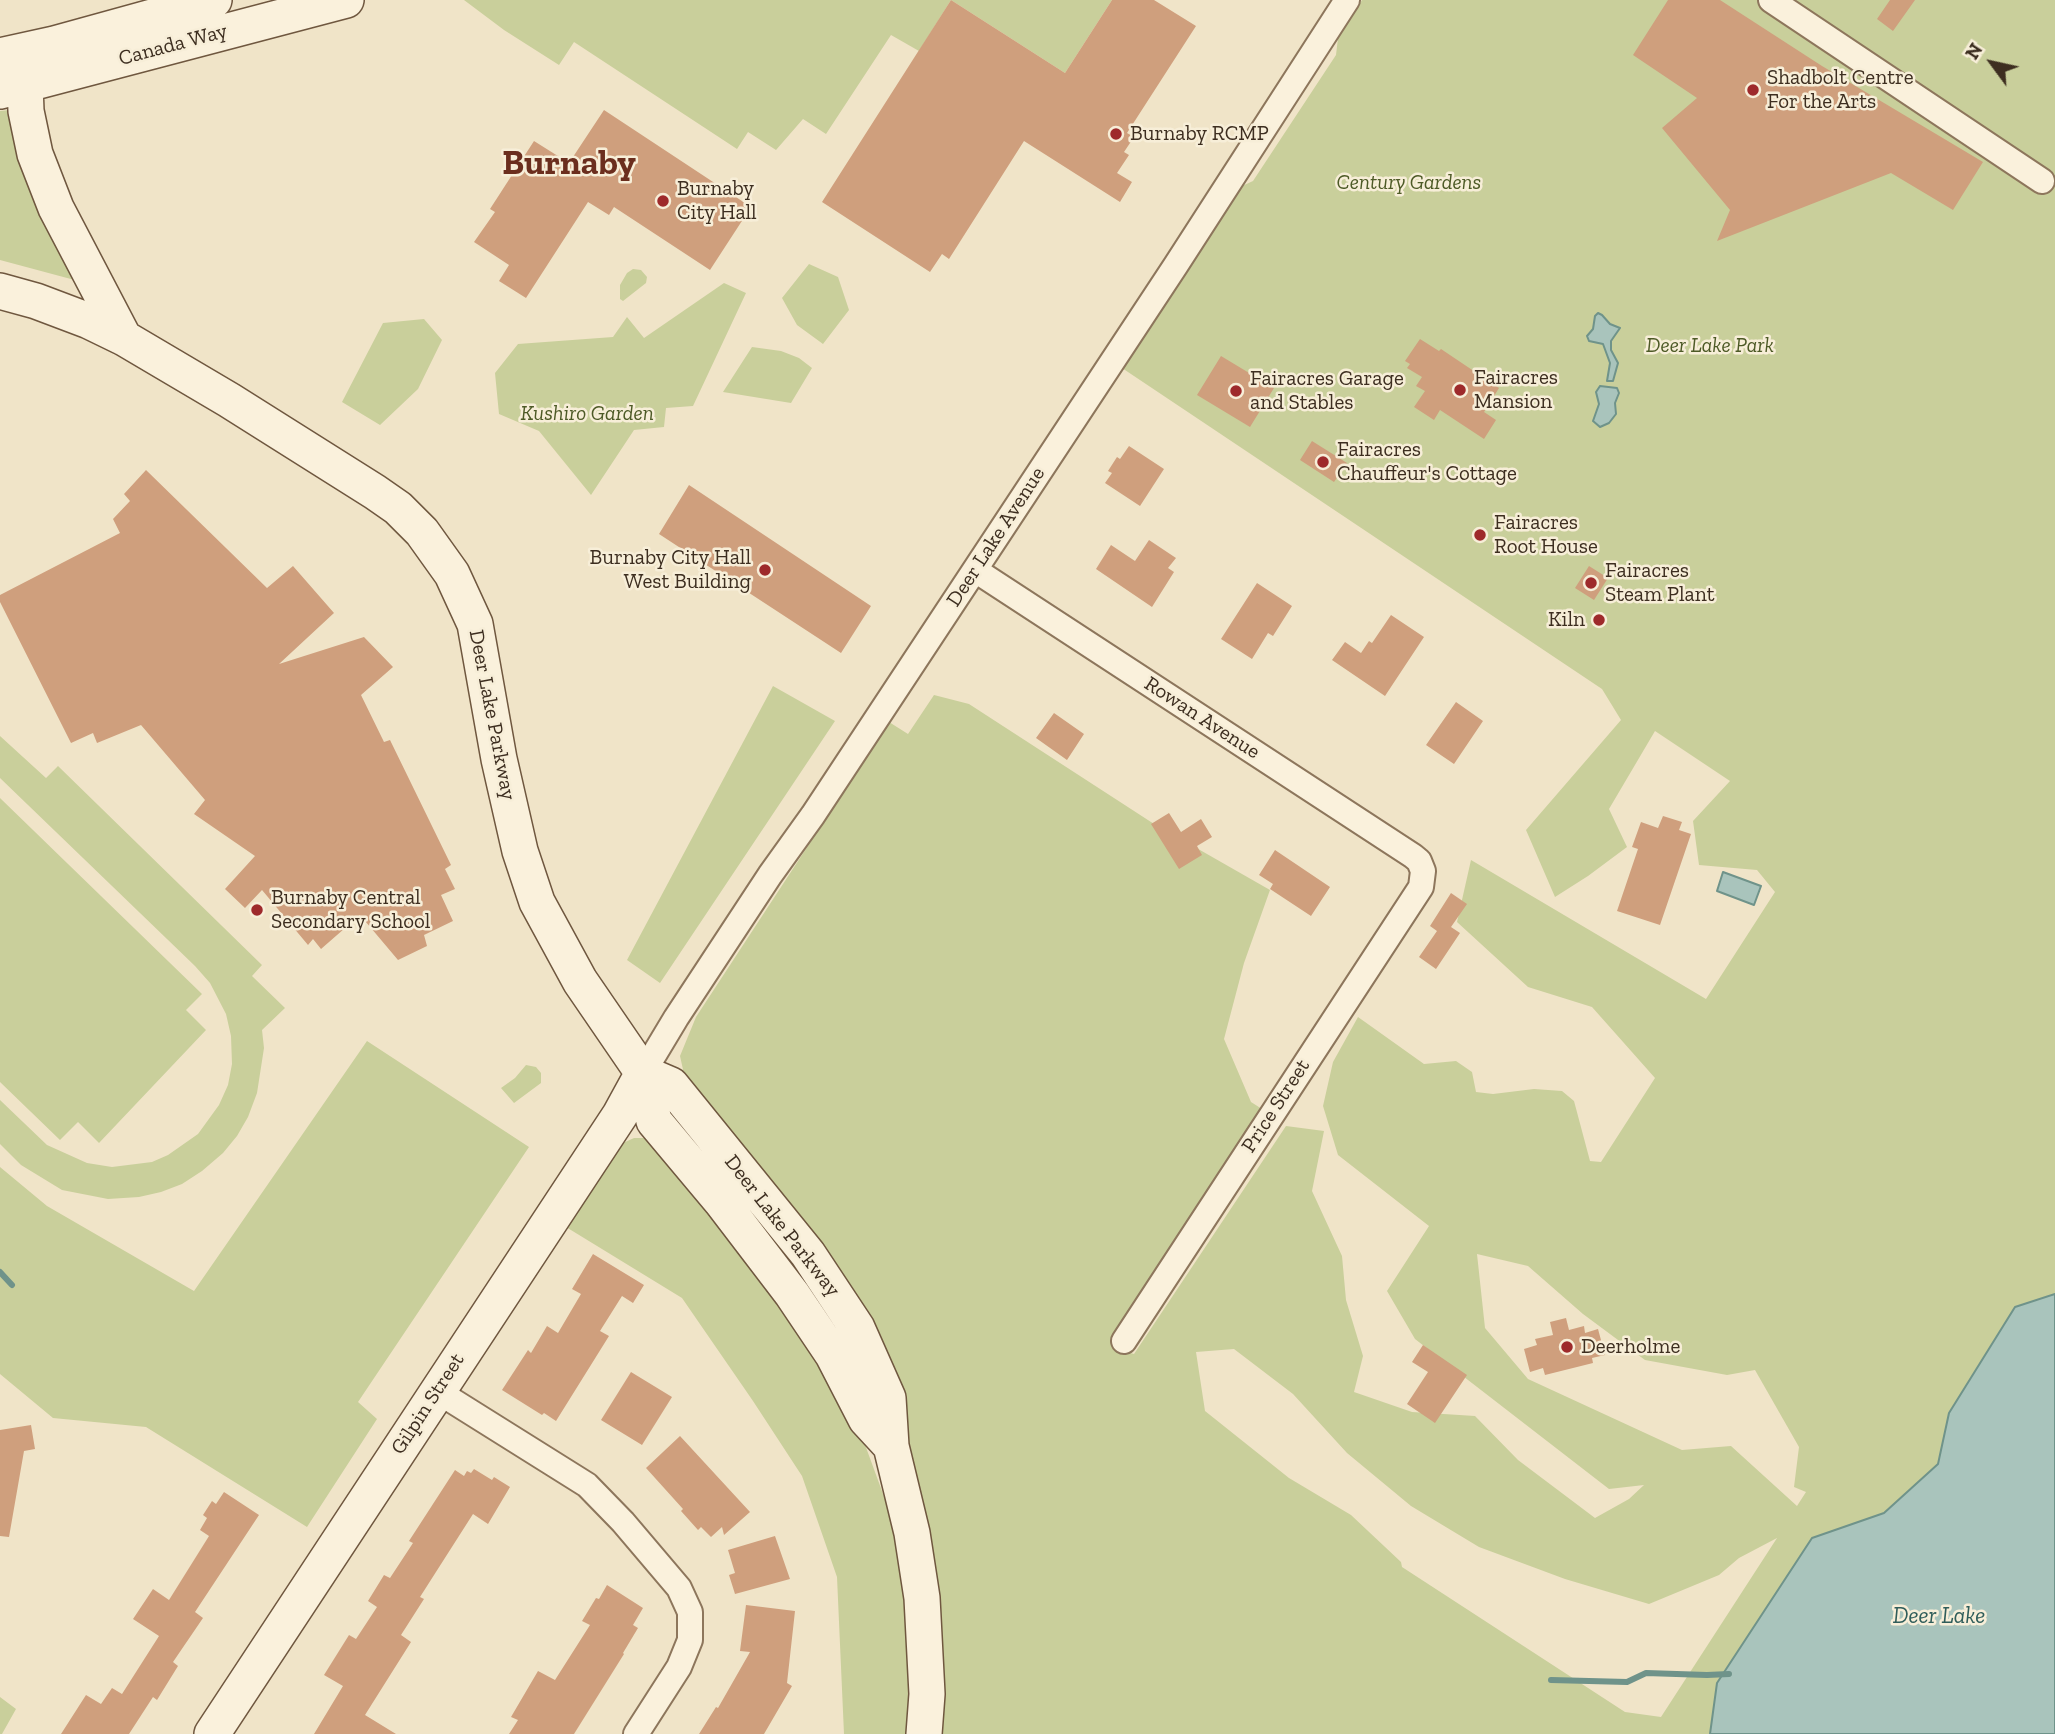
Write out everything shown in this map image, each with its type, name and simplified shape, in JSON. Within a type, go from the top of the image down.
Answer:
[{"type":"main road","name":"Canada Way","points":[[0,56],[214,0]]},
{"type":"main road","name":"Canada Way","points":[[13,88],[346,0]]},
{"type":"main road","points":[[13,88],[26,111],[35,154],[56,208],[124,338]]},
{"type":"main road","name":"Deer Lake Parkway","points":[[0,290],[57,309],[124,338],[229,400],[398,508],[422,532],[452,574],[475,624],[499,759],[520,851],[537,902],[580,982],[643,1073],[654,1121],[721,1201],[792,1294],[833,1355],[866,1419],[891,1446],[912,1533],[922,1598],[927,1695],[924,1734]]},
{"type":"main road","name":"Gilpin Street","points":[[212,1734],[615,1122],[643,1073]]},
{"type":"street","name":"Deer Lake Avenue","points":[[643,1073],[755,897],[813,816],[1347,0]]},
{"type":"street","points":[[1771,0],[2042,181]]},
{"type":"street","name":"Rowan Avenue","points":[[975,570],[1413,856],[1419,861],[1423,871]]},
{"type":"street","name":"Price Street","points":[[1124,1341],[1421,887],[1423,871]]},
{"type":"street","points":[[437,1391],[587,1485],[623,1522],[679,1588],[690,1612],[690,1640],[679,1667],[636,1734]]},
{"type":"green space","points":[[464,0],[951,0],[919,51],[891,35],[826,134],[803,119],[776,150],[748,132],[737,149],[574,42],[559,65],[504,30]]},
{"type":"green space","points":[[951,0],[1112,0],[1065,73]]},
{"type":"green space","name":"Deer Lake Park","points":[[1362,0],[2055,0],[2055,1734],[939,1734],[897,1410],[684,1074],[680,1056],[696,1017],[889,722],[908,734],[934,695],[969,704],[1151,822],[1270,890],[1244,963],[1224,1039],[1251,1102],[1262,1109],[1127,1352],[1134,1354],[1286,1126],[1324,1131],[1312,1191],[1342,1256],[1346,1300],[1363,1356],[1354,1392],[1412,1412],[1475,1416],[1518,1460],[1595,1518],[1629,1499],[1644,1485],[1609,1489],[1415,1339],[1387,1291],[1429,1226],[1338,1155],[1323,1106],[1333,1062],[1358,1017],[1424,1064],[1456,1061],[1472,1072],[1476,1092],[1493,1094],[1534,1089],[1562,1091],[1574,1101],[1590,1161],[1601,1162],[1655,1078],[1592,1007],[1528,987],[1457,922],[1471,860],[1706,999],[1775,892],[1757,870],[1699,865],[1693,821],[1730,781],[1655,731],[1609,809],[1627,847],[1555,897],[1526,830],[1621,720],[1602,689],[1122,368],[1240,187],[1253,181],[1336,55],[1338,38]],"holes":[[[1477,1254],[1528,1266],[1583,1314],[1645,1360],[1727,1375],[1755,1370],[1799,1447],[1794,1487],[1806,1492],[1797,1506],[1731,1446],[1682,1450],[1528,1379],[1485,1328]],[[1234,1349],[1293,1394],[1347,1453],[1411,1506],[1479,1547],[1565,1579],[1649,1604],[1719,1575],[1739,1558],[1777,1538],[1661,1717],[1625,1712],[1402,1567],[1401,1562],[1351,1515],[1289,1478],[1205,1411],[1196,1352]]]},
{"type":"green space","points":[[10,110],[82,282],[0,260],[0,111]]},
{"type":"green space","points":[[809,264],[838,277],[849,310],[823,344],[797,325],[782,298]]},
{"type":"green space","points":[[633,269],[641,270],[647,277],[646,283],[623,301],[620,299],[620,285],[627,273]]},
{"type":"green space","name":"Kushiro Garden","points":[[724,283],[746,293],[693,406],[666,408],[664,427],[634,430],[591,495],[539,431],[499,414],[495,373],[518,344],[613,337],[627,317],[644,338]]},
{"type":"green space","points":[[424,319],[442,340],[418,389],[380,425],[342,402],[383,323]]},
{"type":"green space","points":[[752,347],[781,351],[799,358],[812,368],[791,403],[723,392]]},
{"type":"green space","points":[[773,686],[835,721],[660,983],[627,960]]},
{"type":"green space","points":[[0,736],[46,778],[58,766],[262,965],[252,976],[285,1008],[262,1030],[264,1048],[257,1093],[237,1136],[223,1153],[202,1171],[182,1184],[161,1192],[108,1199],[62,1190],[21,1165],[0,1144],[0,1100],[47,1145],[87,1163],[112,1167],[152,1162],[168,1155],[198,1134],[219,1105],[228,1085],[232,1064],[231,1036],[226,1014],[210,983],[0,778]]},
{"type":"green space","points":[[0,798],[202,994],[186,1010],[206,1030],[99,1143],[78,1122],[60,1140],[0,1082]]},
{"type":"green space","points":[[367,1041],[529,1147],[358,1402],[377,1419],[307,1527],[146,1427],[53,1418],[0,1374],[0,1167],[47,1206],[194,1291]]},
{"type":"green space","points":[[526,1065],[536,1067],[541,1073],[541,1083],[514,1103],[501,1088],[515,1078]]},
{"type":"green space","points":[[634,1138],[646,1138],[656,1143],[812,1346],[864,1442],[886,1502],[901,1565],[910,1622],[911,1734],[844,1734],[837,1577],[802,1476],[753,1401],[682,1298],[566,1227],[623,1143]]},
{"type":"green space","points":[[0,1697],[16,1709],[2,1734],[0,1734]]},
{"type":"water","points":[[1598,313],[1610,324],[1620,328],[1611,341],[1611,350],[1618,363],[1613,381],[1607,381],[1610,363],[1603,344],[1589,341],[1587,336],[1593,329]]},
{"type":"water","points":[[1600,386],[1617,388],[1619,393],[1615,403],[1616,414],[1609,423],[1600,427],[1593,421],[1599,404],[1596,392]]},
{"type":"water","points":[[1723,872],[1761,886],[1754,905],[1717,891]]},
{"type":"water","name":"Deer Lake","points":[[2055,1294],[2055,1734],[1710,1734],[1717,1683],[1812,1538],[1884,1513],[1938,1464],[1949,1413],[2015,1307]]},
{"type":"building","points":[[951,0],[1065,73],[1112,0],[1154,0],[1196,26],[1127,133],[1134,137],[1124,152],[1129,155],[1117,173],[1132,182],[1120,202],[1024,141],[949,259],[942,254],[930,272],[822,202]]},
{"type":"building","points":[[1668,0],[1720,0],[1822,66],[1983,162],[1953,210],[1891,173],[1717,241],[1730,210],[1662,128],[1697,98],[1633,55]]},
{"type":"building","points":[[1890,0],[1915,0],[1893,31],[1877,19]]},
{"type":"building","name":"Burnaby City Hall","points":[[604,110],[751,207],[710,270],[614,207],[609,215],[588,202],[526,298],[499,281],[509,265],[474,242],[495,212],[490,209],[534,141],[569,163]]},
{"type":"building","name":"Fairacres Mansion","points":[[1420,339],[1439,351],[1441,349],[1499,388],[1484,412],[1496,420],[1484,439],[1440,410],[1434,420],[1414,407],[1425,391],[1416,386],[1422,377],[1407,368],[1410,364],[1405,361]]},
{"type":"building","name":"Fairacres Garage and Stables","points":[[1221,356],[1274,388],[1250,427],[1197,395]]},
{"type":"building","name":"Fairacres Chauffeur's Cottage","points":[[1312,441],[1347,463],[1334,482],[1300,460]]},
{"type":"building","points":[[1129,446],[1164,469],[1140,506],[1105,483],[1112,473],[1108,471],[1117,457],[1120,459]]},
{"type":"building","points":[[146,470],[267,588],[293,566],[334,613],[279,664],[364,637],[393,667],[361,695],[384,742],[390,740],[451,865],[445,869],[455,889],[441,895],[453,921],[424,935],[427,946],[398,960],[360,915],[321,949],[313,939],[308,945],[262,890],[245,908],[225,889],[255,856],[194,814],[205,800],[141,725],[97,743],[93,733],[71,743],[0,602],[0,595],[120,533],[113,519],[130,501],[124,494]]},
{"type":"building","name":"Burnaby City Hall West Building","points":[[689,485],[871,606],[841,653],[659,534]]},
{"type":"building","points":[[1149,540],[1176,558],[1168,568],[1174,572],[1152,607],[1096,569],[1111,545],[1135,561]]},
{"type":"building","name":"Fairacres Steam Plant","points":[[1589,566],[1608,578],[1594,600],[1575,588]]},
{"type":"building","points":[[1257,583],[1292,606],[1273,636],[1268,633],[1252,659],[1221,639]]},
{"type":"building","points":[[1391,615],[1424,637],[1385,696],[1332,660],[1345,642],[1361,653],[1369,641],[1372,643]]},
{"type":"building","points":[[1456,702],[1483,721],[1454,764],[1426,745]]},
{"type":"building","points":[[1054,713],[1084,734],[1067,760],[1036,738]]},
{"type":"building","points":[[1169,813],[1181,832],[1201,819],[1212,837],[1197,846],[1202,855],[1179,869],[1151,824]]},
{"type":"building","points":[[1663,816],[1682,822],[1679,830],[1691,834],[1660,925],[1617,911],[1638,849],[1632,847],[1641,822],[1658,828]]},
{"type":"building","points":[[1275,850],[1330,887],[1311,916],[1270,889],[1273,884],[1259,875]]},
{"type":"building","points":[[1451,893],[1467,904],[1451,927],[1460,933],[1436,969],[1419,957],[1437,931],[1430,926]]},
{"type":"building","points":[[593,1254],[644,1285],[633,1303],[622,1296],[600,1331],[609,1336],[556,1421],[502,1390],[528,1350],[531,1353],[547,1326],[558,1333],[581,1294],[572,1289]]},
{"type":"building","name":"Deerholme","points":[[1566,1318],[1569,1330],[1584,1326],[1585,1333],[1598,1329],[1605,1355],[1592,1358],[1593,1363],[1545,1375],[1543,1368],[1530,1372],[1524,1349],[1537,1345],[1535,1339],[1553,1335],[1550,1322]]},
{"type":"building","points":[[1423,1345],[1467,1375],[1435,1423],[1407,1404],[1428,1372],[1412,1362]]},
{"type":"building","points":[[631,1372],[672,1397],[642,1445],[601,1420]]},
{"type":"building","points":[[31,1425],[35,1449],[24,1451],[9,1537],[0,1536],[0,1430]]},
{"type":"building","points":[[680,1436],[750,1512],[724,1535],[722,1527],[711,1537],[701,1527],[698,1530],[646,1468]]},
{"type":"building","points":[[474,1469],[510,1487],[488,1524],[473,1514],[420,1597],[424,1599],[401,1635],[411,1642],[365,1715],[396,1734],[314,1734],[343,1686],[324,1675],[349,1635],[356,1639],[377,1607],[368,1601],[384,1575],[390,1578],[413,1543],[409,1541],[455,1470],[464,1476],[467,1471],[471,1473]]},
{"type":"building","points":[[224,1492],[259,1515],[195,1612],[203,1618],[173,1662],[178,1666],[157,1700],[153,1697],[129,1734],[61,1734],[86,1695],[101,1704],[112,1688],[122,1694],[159,1636],[133,1619],[153,1589],[169,1600],[209,1536],[200,1530],[207,1518],[203,1515],[212,1501],[216,1504]]},
{"type":"building","points":[[775,1536],[790,1579],[735,1594],[729,1575],[735,1573],[728,1550]]},
{"type":"building","points":[[607,1585],[643,1608],[633,1625],[638,1628],[624,1654],[574,1734],[509,1734],[518,1720],[511,1717],[538,1671],[555,1680],[590,1625],[582,1621]]},
{"type":"building","points":[[746,1605],[795,1611],[787,1683],[792,1686],[764,1734],[699,1734],[716,1707],[718,1708],[750,1652],[740,1651]]},
{"type":"waterway","points":[[0,1272],[12,1285]]},
{"type":"waterway","points":[[1551,1680],[1627,1682],[1646,1673],[1729,1674]]},
{"type":"place","name":"Shadbolt Centre For the Arts","points":[[1753,90]]},
{"type":"place","name":"Burnaby RCMP","points":[[1116,134]]},
{"type":"place","name":"Burnaby City Hall","points":[[663,201]]},
{"type":"place","name":"Fairacres Mansion","points":[[1460,390]]},
{"type":"place","name":"Fairacres Garage and Stables","points":[[1236,391]]},
{"type":"place","name":"Fairacres Chauffeur's Cottage","points":[[1323,462]]},
{"type":"place","name":"Fairacres Root House","points":[[1480,535]]},
{"type":"place","name":"Burnaby City Hall West Building","points":[[765,570]]},
{"type":"place","name":"Fairacres Steam Plant","points":[[1591,583]]},
{"type":"place","name":"Kiln","points":[[1599,620]]},
{"type":"place","name":"Burnaby Central Secondary School","points":[[257,910]]},
{"type":"place","name":"Deerholme","points":[[1567,1347]]},
{"type":"district","name":"Burnaby","points":[[569,164]]},
{"type":"park label","name":"Century Gardens","points":[[1409,183]]}]
